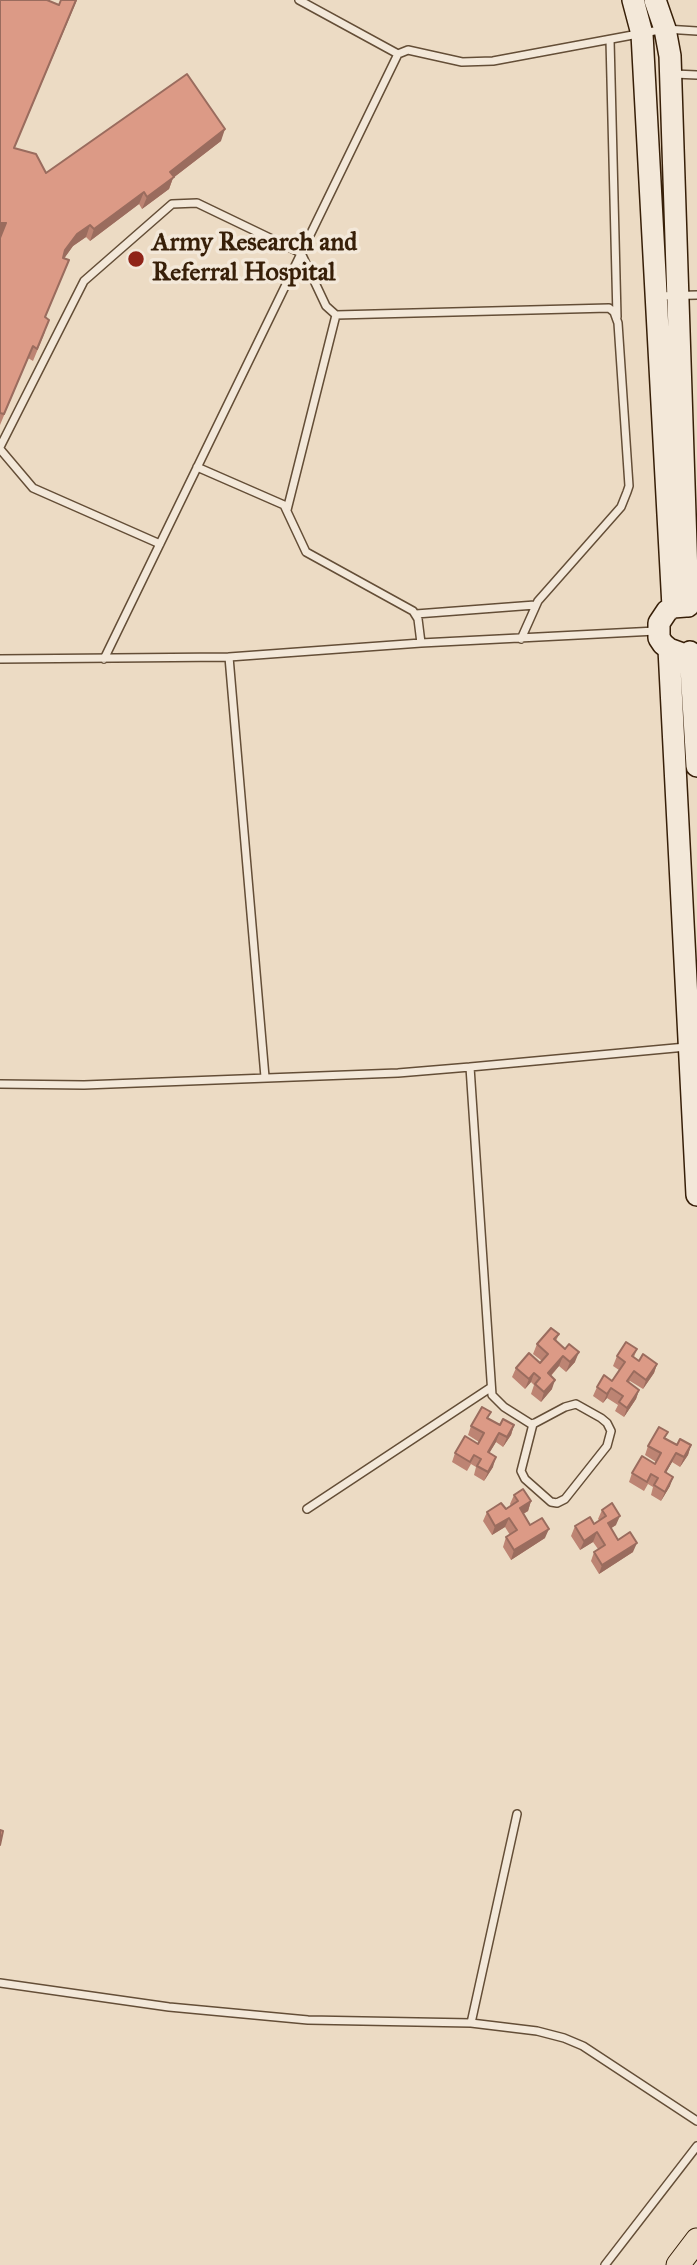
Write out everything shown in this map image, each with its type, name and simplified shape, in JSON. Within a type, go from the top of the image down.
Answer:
[{"type":"main road","points":[[633,0],[642,34],[657,296],[686,608]]},
{"type":"main road","points":[[655,0],[665,29],[670,56],[688,295],[692,559],[686,608]]},
{"type":"main road","points":[[686,608],[662,617],[694,1046],[697,1193]]},
{"type":"main road","points":[[663,640],[676,652],[694,657],[697,766]]},
{"type":"main road","points":[[678,2265],[697,2240]]},
{"type":"lane","points":[[299,0],[398,54]]},
{"type":"lane","points":[[104,659],[398,54],[408,50],[463,62],[493,61],[665,29],[697,31]]},
{"type":"lane","points":[[521,639],[536,605],[621,507],[629,485],[617,317],[610,40]]},
{"type":"lane","points":[[670,74],[697,75]]},
{"type":"lane","points":[[160,544],[33,488],[0,448],[84,281],[172,204],[197,203],[301,253],[326,306],[336,315],[601,306],[609,308],[617,317]]},
{"type":"lane","points":[[657,296],[688,295]]},
{"type":"lane","points":[[287,510],[336,315]]},
{"type":"lane","points":[[197,467],[284,505],[303,548],[309,555],[416,614],[536,605]]},
{"type":"lane","points":[[416,614],[421,643]]},
{"type":"lane","points":[[0,659],[229,657],[421,643],[521,639],[663,640]]},
{"type":"lane","points":[[229,657],[265,1077]]},
{"type":"lane","points":[[0,1084],[85,1085],[398,1073],[694,1046]]},
{"type":"lane","points":[[470,1067],[490,1388],[496,1400],[533,1424]]},
{"type":"lane","points":[[307,1509],[490,1388]]},
{"type":"lane","points":[[576,1404],[601,1418],[611,1431],[607,1446],[565,1499],[557,1503],[551,1502],[525,1479],[521,1471],[533,1424],[576,1404]]},
{"type":"lane","points":[[471,2023],[517,1814]]},
{"type":"lane","points":[[0,1983],[170,2007],[308,2020],[471,2023],[537,2031],[564,2038],[597,2054],[697,2121]]},
{"type":"lane","points":[[605,2265],[697,2146]]},
{"type":"building","points":[[0,0],[47,0],[59,5],[61,0],[76,0],[14,148],[36,154],[46,173],[187,74],[225,129],[170,172],[174,177],[147,197],[144,192],[94,229],[90,225],[77,234],[65,250],[63,258],[69,260],[45,317],[49,320],[37,349],[33,346],[4,414],[0,413],[0,238],[6,223],[0,223]]},
{"type":"building","points":[[551,1328],[559,1334],[554,1339],[565,1349],[569,1344],[579,1352],[570,1362],[563,1356],[548,1373],[555,1380],[544,1392],[535,1384],[540,1378],[534,1373],[529,1379],[516,1368],[529,1353],[540,1363],[548,1354],[537,1344]]},
{"type":"building","points":[[626,1342],[637,1349],[632,1356],[639,1361],[643,1354],[657,1364],[646,1380],[634,1371],[627,1381],[639,1390],[627,1408],[619,1402],[623,1396],[611,1388],[607,1394],[597,1387],[604,1375],[612,1381],[625,1362],[617,1356]]},
{"type":"building","points":[[482,1407],[491,1412],[487,1418],[500,1425],[503,1419],[514,1425],[507,1437],[499,1433],[488,1452],[496,1457],[488,1472],[477,1466],[481,1459],[474,1455],[470,1462],[455,1453],[465,1436],[478,1444],[484,1433],[471,1426]]},
{"type":"building","points":[[659,1427],[668,1432],[664,1438],[677,1445],[680,1439],[691,1445],[684,1457],[676,1453],[665,1472],[673,1477],[665,1492],[654,1485],[658,1478],[651,1474],[647,1482],[632,1473],[642,1456],[655,1464],[661,1453],[648,1446]]},
{"type":"building","points":[[523,1489],[531,1501],[520,1508],[530,1525],[542,1518],[549,1529],[514,1550],[506,1537],[517,1530],[509,1518],[495,1526],[487,1512],[501,1503],[506,1509],[518,1501],[514,1495]]},
{"type":"building","points":[[612,1503],[620,1516],[608,1523],[618,1540],[630,1532],[637,1543],[602,1565],[594,1552],[605,1545],[597,1532],[584,1541],[575,1526],[590,1517],[594,1524],[606,1516],[602,1510]]},
{"type":"place","name":"Army Research and Referral Hospital","points":[[136,259]]}]
